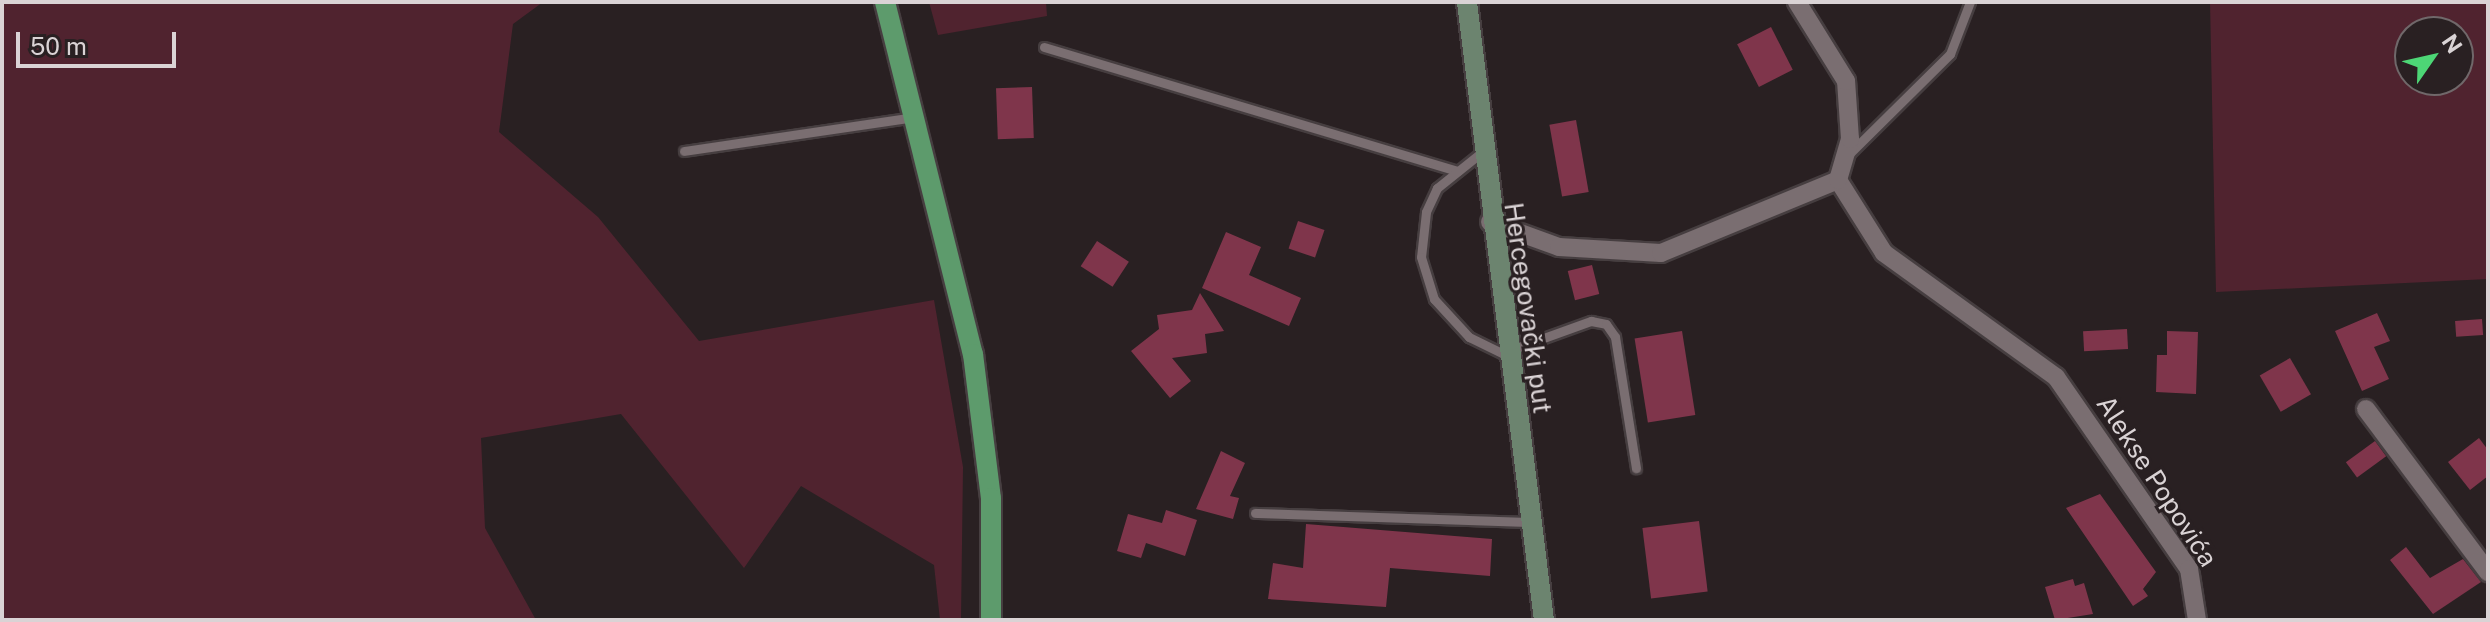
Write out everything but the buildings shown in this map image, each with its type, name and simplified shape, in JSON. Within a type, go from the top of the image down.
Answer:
[{"type":"main road","points":[[885,2],[917,117],[982,413],[991,620]]},
{"type":"main road","name":"Hercegovački put","points":[[1467,2],[1490,222],[1544,620]]},
{"type":"street","points":[[1490,222],[1559,247],[1661,253],[1838,180],[1847,157],[1846,81],[1797,2]]},
{"type":"street","name":"Alekse Popovića","points":[[1838,180],[1884,253],[2056,377],[2189,569],[2197,620]]},
{"type":"street","points":[[2366,409],[2488,572]]},
{"type":"lane","points":[[1847,157],[1950,54],[1970,2]]},
{"type":"lane","points":[[1044,47],[1458,171]]},
{"type":"lane","points":[[684,151],[917,117]]},
{"type":"lane","points":[[1482,152],[1437,188],[1426,212],[1423,270],[1455,326],[1508,353],[1591,321],[1606,324],[1615,337],[1636,468]]},
{"type":"lane","points":[[1255,513],[1531,522]]},
{"type":"shaded area","points":[[2,2],[543,2],[513,24],[499,132],[598,217],[699,341],[934,300],[963,467],[961,620],[940,620],[934,565],[801,486],[744,568],[621,414],[481,438],[485,528],[536,620],[2,620]]},
{"type":"shaded area","points":[[929,2],[1046,2],[1047,16],[938,35]]},
{"type":"shaded area","points":[[2210,2],[2488,2],[2488,279],[2216,292]]}]
